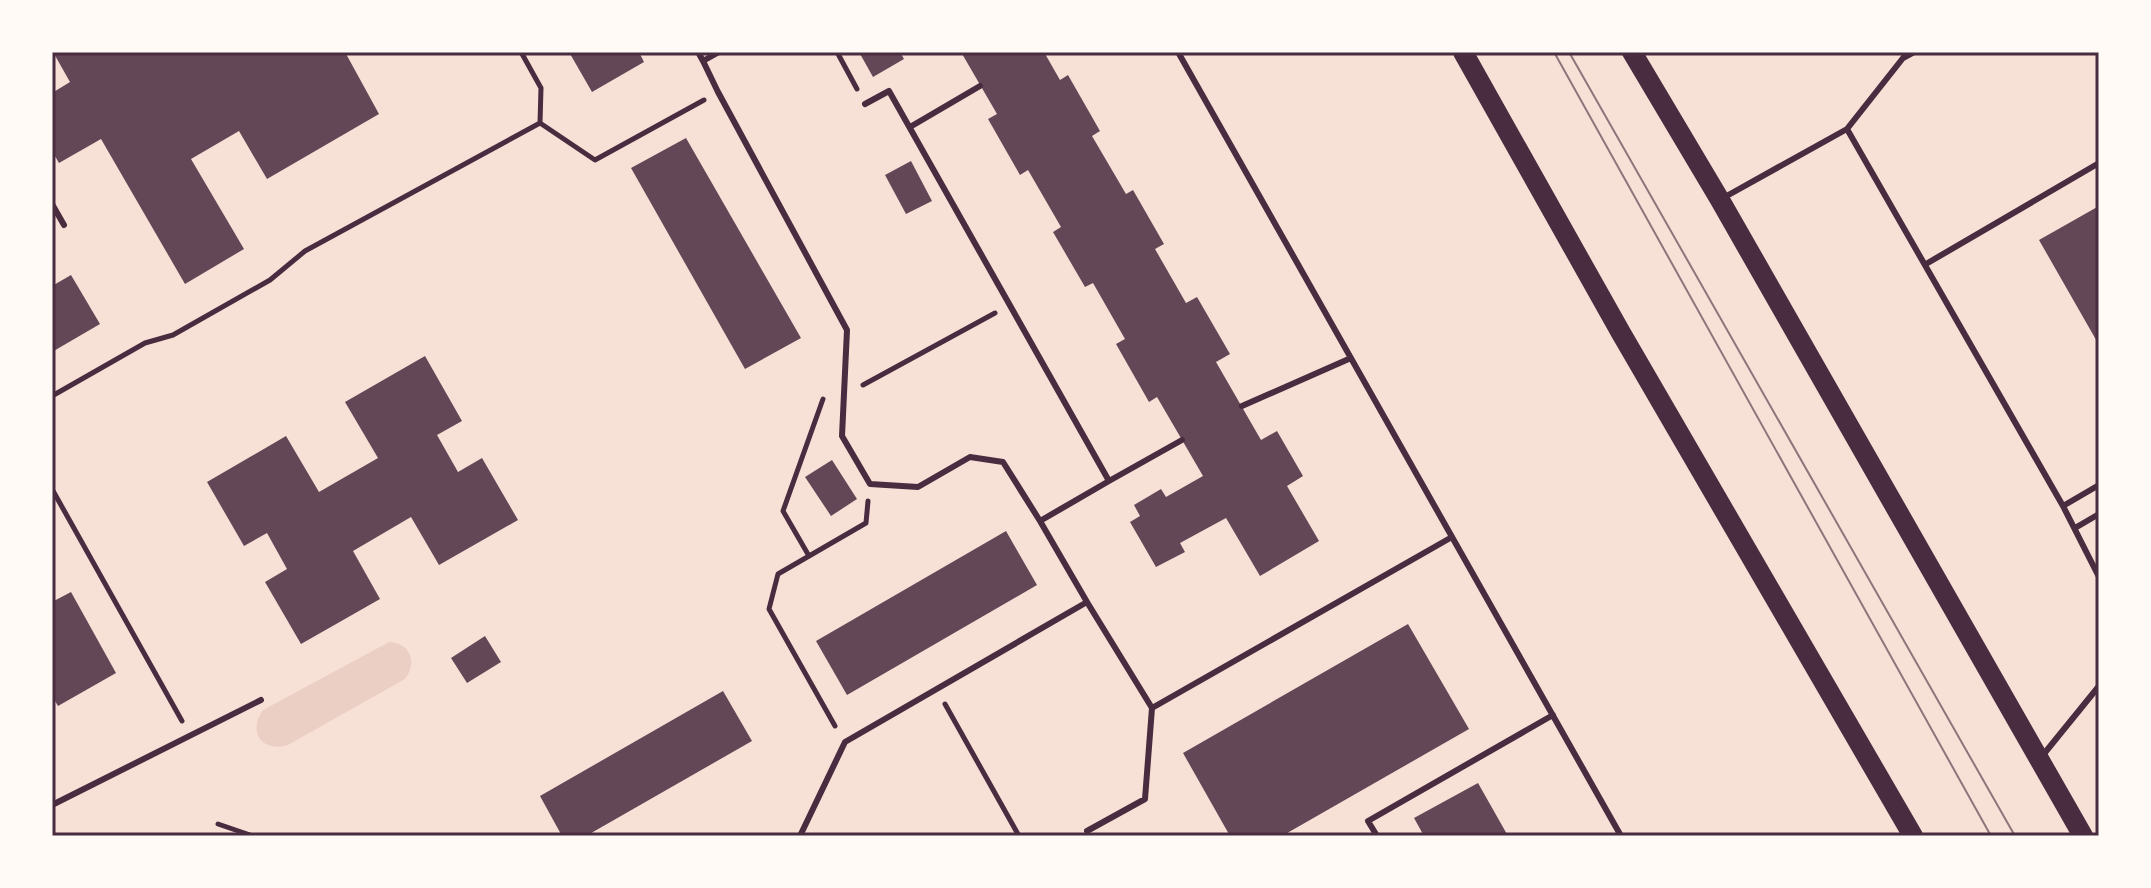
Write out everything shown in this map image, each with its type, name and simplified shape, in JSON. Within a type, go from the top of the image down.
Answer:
[{"type":"main road","points":[[1463,52],[1621,333],[1913,836]]},
{"type":"main road","points":[[1632,52],[1720,200],[2083,836]]},
{"type":"lane","points":[[698,52],[847,330],[842,436],[870,484],[918,487],[970,457],[1003,462],[1152,708],[1145,799],[1087,831]]},
{"type":"lane","points":[[703,61],[719,52]]},
{"type":"lane","points":[[1178,52],[1621,836]]},
{"type":"lane","points":[[1720,200],[1847,129],[1903,58],[1914,52]]},
{"type":"lane","points":[[910,127],[980,86]]},
{"type":"lane","points":[[865,104],[889,91],[1109,481]]},
{"type":"lane","points":[[1847,129],[2063,506],[2099,577]]},
{"type":"lane","points":[[1926,264],[2099,163]]},
{"type":"lane","points":[[52,204],[64,225]]},
{"type":"lane","points":[[1242,406],[1351,358]]},
{"type":"lane","points":[[1040,521],[1182,440]]},
{"type":"lane","points":[[2063,506],[2099,485]]},
{"type":"lane","points":[[2075,528],[2099,514]]},
{"type":"lane","points":[[1152,708],[1452,537]]},
{"type":"lane","points":[[800,836],[845,742],[1087,602]]},
{"type":"lane","points":[[2039,760],[2099,686]]},
{"type":"lane","points":[[52,805],[261,700]]},
{"type":"lane","points":[[1377,836],[1368,821],[1553,715]]},
{"type":"path","points":[[521,52],[541,88],[540,123]]},
{"type":"path","points":[[837,52],[865,104]]},
{"type":"path","points":[[540,123],[595,160],[718,92]]},
{"type":"path","points":[[52,396],[145,343],[173,335],[270,280],[305,251],[540,123]]},
{"type":"path","points":[[844,395],[1010,305]]},
{"type":"path","points":[[809,556],[783,511],[827,386]]},
{"type":"path","points":[[845,742],[769,609],[778,574],[866,523],[870,484]]},
{"type":"path","points":[[52,489],[190,736]]},
{"type":"path","points":[[937,689],[1019,836]]},
{"type":"path","points":[[218,824],[253,836]]},
{"type":"shaded area","points":[[389,642],[402,646],[410,654],[411,666],[405,679],[288,745],[271,746],[260,739],[256,726],[263,710]]},
{"type":"building","points":[[53,52],[345,52],[379,114],[267,179],[239,131],[191,159],[244,249],[185,284],[101,139],[59,163],[52,151],[52,93],[70,82]]},
{"type":"building","points":[[569,52],[639,52],[644,62],[592,92]]},
{"type":"building","points":[[859,52],[900,52],[904,59],[873,77]]},
{"type":"building","points":[[961,52],[1044,52],[1060,80],[1068,75],[1100,131],[1092,136],[1126,194],[1133,190],[1164,244],[1155,249],[1186,303],[1197,297],[1230,354],[1216,362],[1261,440],[1277,431],[1303,476],[1287,486],[1319,541],[1260,576],[1226,518],[1180,543],[1185,552],[1156,567],[1130,522],[1140,516],[1134,505],[1161,489],[1166,497],[1203,476],[1157,397],[1149,402],[1116,344],[1125,339],[1093,283],[1085,287],[1053,232],[1061,227],[1028,170],[1020,175],[988,119],[997,114]]},
{"type":"building","points":[[686,138],[801,338],[745,369],[631,168]]},
{"type":"building","points":[[911,161],[932,201],[906,214],[885,175]]},
{"type":"building","points":[[2099,206],[2099,345],[2039,240]]},
{"type":"building","points":[[71,275],[100,324],[52,352],[52,286]]},
{"type":"building","points":[[425,356],[462,421],[437,435],[458,472],[482,458],[518,520],[439,565],[411,517],[353,551],[380,599],[301,644],[265,582],[287,569],[267,533],[244,546],[207,482],[286,436],[319,492],[378,458],[345,402]]},
{"type":"building","points":[[832,460],[857,499],[831,516],[805,477]]},
{"type":"building","points":[[1006,531],[1037,585],[847,695],[816,641]]},
{"type":"building","points":[[71,592],[116,673],[58,706],[52,696],[52,602]]},
{"type":"building","points":[[1408,624],[1469,729],[1282,836],[1230,836],[1183,753]]},
{"type":"building","points":[[485,636],[501,662],[467,683],[451,658]]},
{"type":"building","points":[[723,691],[752,741],[586,836],[562,836],[540,796]]},
{"type":"building","points":[[1478,783],[1508,836],[1424,836],[1414,818]]},
{"type":"tram line","points":[[1554,52],[1991,836]]},
{"type":"tram line","points":[[1569,52],[2015,836]]}]
